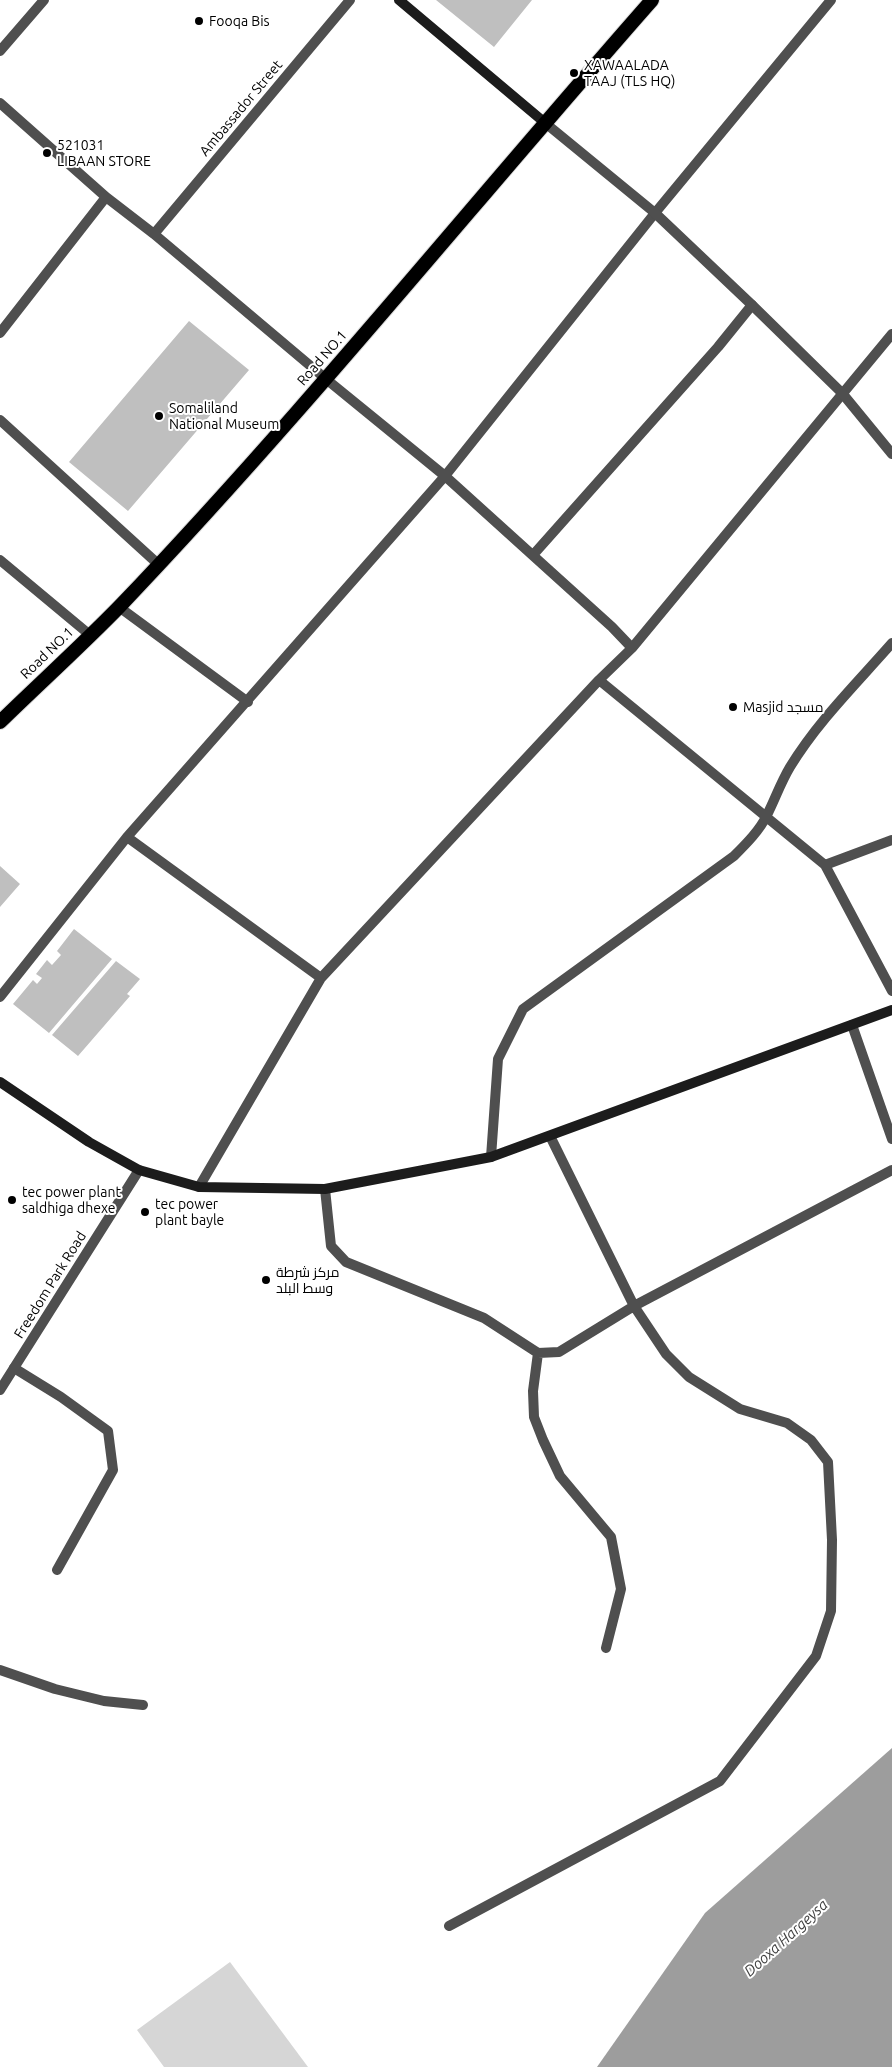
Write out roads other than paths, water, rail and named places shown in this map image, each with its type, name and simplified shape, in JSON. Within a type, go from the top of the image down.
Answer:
[{"type":"highway","name":"Road NO.1","points":[[0,722],[119,607],[326,379],[544,122],[652,0]]},
{"type":"main road","points":[[399,0],[544,122]]},
{"type":"main road","points":[[0,1082],[89,1142],[139,1170],[199,1187],[325,1189],[491,1157],[892,1010]]},
{"type":"street","points":[[0,51],[44,0]]},
{"type":"street","name":"Ambassador Street","points":[[154,234],[350,0]]},
{"type":"street","points":[[0,997],[127,837],[248,702],[445,476],[655,213],[831,0]]},
{"type":"street","points":[[0,103],[106,197],[154,234],[326,379],[445,476],[612,627],[632,648]]},
{"type":"street","points":[[544,122],[655,213],[752,305],[842,393],[892,454]]},
{"type":"street","points":[[0,333],[106,197]]},
{"type":"street","points":[[533,555],[718,347],[752,305]]},
{"type":"street","points":[[199,1187],[321,978],[599,680],[632,648],[892,334]]},
{"type":"street","points":[[0,420],[158,564]]},
{"type":"street","points":[[0,560],[90,635]]},
{"type":"street","points":[[119,607],[248,702]]},
{"type":"street","points":[[491,1157],[498,1059],[523,1009],[734,856],[750,840],[767,816],[790,766],[819,725],[892,643]]},
{"type":"street","points":[[599,680],[767,816],[825,866],[892,991]]},
{"type":"street","points":[[127,837],[321,978]]},
{"type":"street","points":[[825,866],[892,840]]},
{"type":"street","points":[[852,1025],[892,1139]]},
{"type":"street","points":[[449,1926],[720,1780],[816,1656],[831,1611],[832,1540],[828,1462],[811,1440],[787,1423],[740,1409],[689,1377],[666,1354],[634,1306],[550,1136]]},
{"type":"street","name":"Freedom Park Road","points":[[0,1390],[139,1170]]},
{"type":"street","points":[[325,1189],[331,1246],[346,1262],[484,1318],[538,1353],[559,1352],[634,1306],[892,1170]]},
{"type":"street","points":[[538,1353],[533,1391],[534,1417],[560,1476],[610,1537],[621,1589],[606,1648]]},
{"type":"street","points":[[14,1368],[61,1397],[108,1431],[113,1470],[56,1570]]},
{"type":"street","points":[[0,1670],[55,1689],[104,1701],[143,1705]]},
{"type":"water","name":"Dooxa Hargeysa","points":[[892,1748],[892,2067],[597,2067],[705,1913]]},
{"type":"place","name":"Fooqa Bis","points":[[199,21]]},
{"type":"place","name":"XAWAALADA TAAJ (TLS HQ)","points":[[574,73]]},
{"type":"place","name":"521031 LIBAAN STORE","points":[[47,153]]},
{"type":"place","name":"Somaliland National Museum","points":[[159,416]]},
{"type":"place","name":"Masjid مسجد","points":[[733,707]]},
{"type":"place","name":"tec power plant saldhiga dhexe","points":[[12,1200]]},
{"type":"place","name":"tec power plant bayle","points":[[145,1212]]},
{"type":"place","name":"مركز شرطة وسط البلد","points":[[266,1280]]}]
